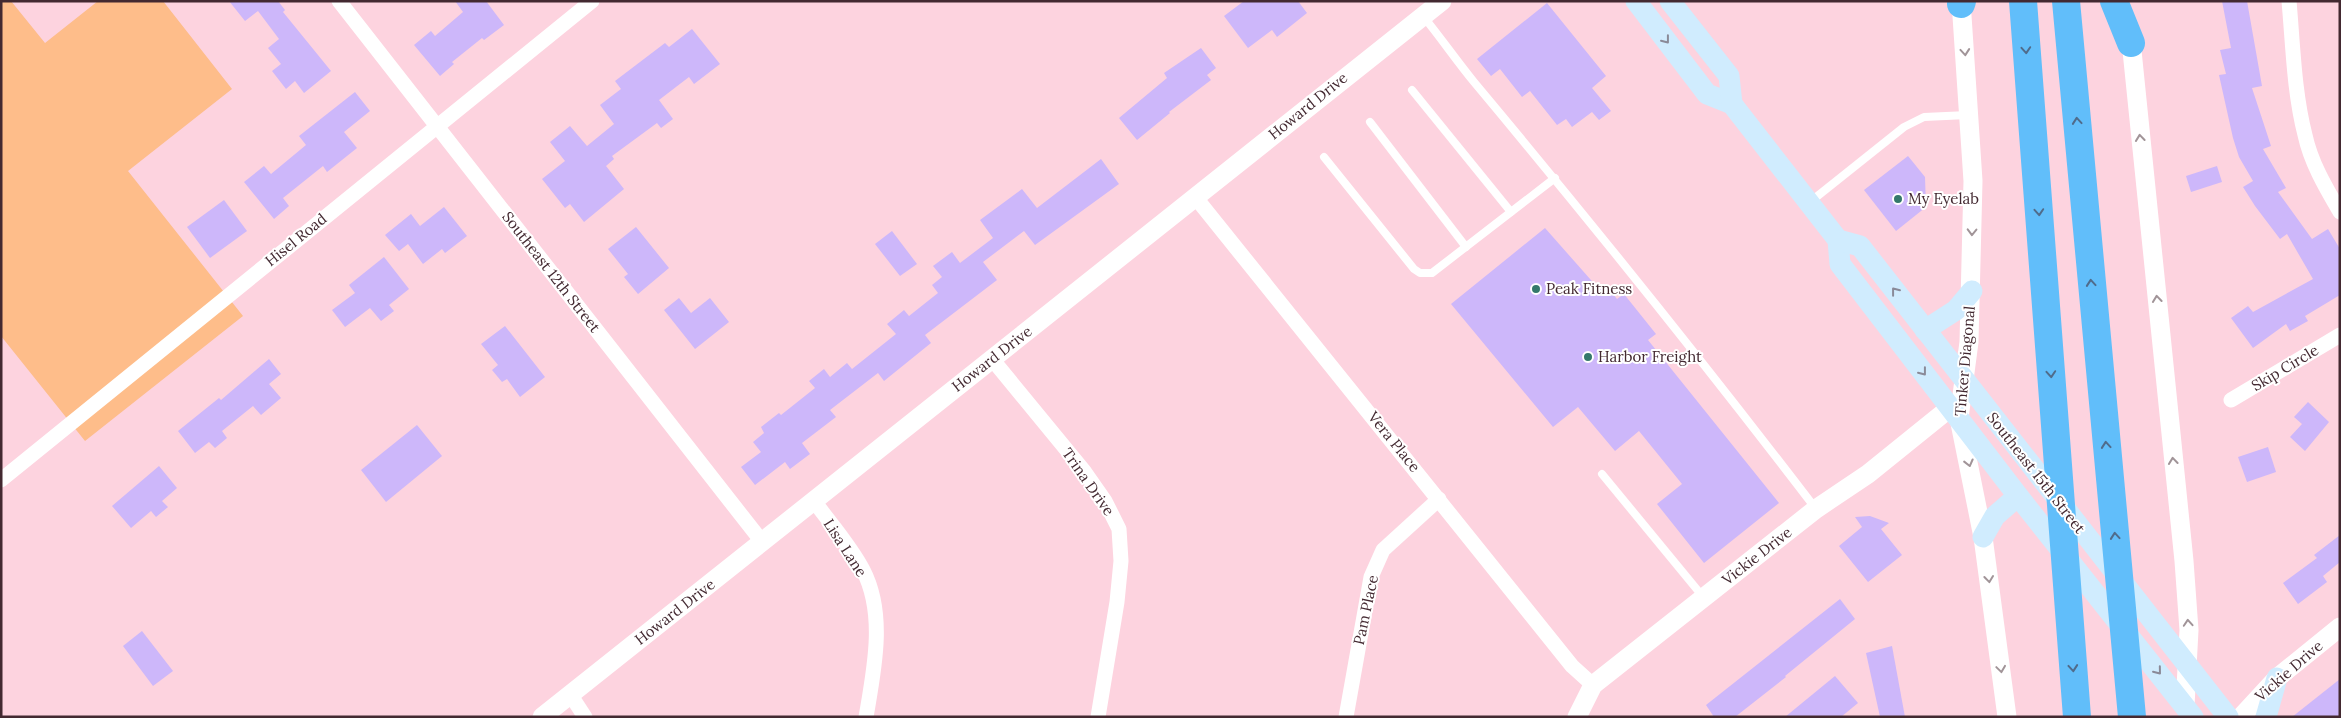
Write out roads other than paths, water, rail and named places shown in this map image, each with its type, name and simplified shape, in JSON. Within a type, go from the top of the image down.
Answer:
[{"type":"highway","points":[[2023,1],[2077,717]]},
{"type":"highway","points":[[2066,1],[2132,717]]},
{"type":"highway","points":[[2114,1],[2130,43]]},
{"type":"main road","points":[[1636,1],[1707,94],[1732,104]]},
{"type":"main road","points":[[1670,1],[1728,76],[1732,104],[1838,240]]},
{"type":"main road","name":"Southeast 15th Street","points":[[2189,712],[2018,496],[1840,264],[1838,240],[1860,246],[2228,717]]},
{"type":"main road","points":[[1925,330],[1956,310],[1972,291]]},
{"type":"main road","points":[[1983,537],[1995,516],[2018,496]]},
{"type":"main road","points":[[2266,717],[2277,678]]},
{"type":"street","name":"Southeast 12th Street","points":[[339,1],[763,543]]},
{"type":"street","name":"Hisel Road","points":[[1,480],[592,1]]},
{"type":"street","name":"Howard Drive","points":[[542,717],[1196,198],[1295,116],[1442,1]]},
{"type":"street","points":[[2127,1],[2184,561],[2189,630],[2189,712]]},
{"type":"street","points":[[2289,1],[2299,105],[2305,137],[2316,169],[2340,212]]},
{"type":"street","name":"Tinker Diagonal","points":[[1961,2],[1973,181],[1972,291],[1968,360],[1965,381],[1955,413],[1983,537],[2007,717]]},
{"type":"street","name":"Vera Place","points":[[1196,198],[1439,498],[1572,666],[1593,686]]},
{"type":"street","name":"Skip Circle","points":[[2231,400],[2340,335]]},
{"type":"street","name":"Trina Drive","points":[[992,360],[1084,471],[1105,501],[1119,529],[1121,561],[1117,602],[1098,717]]},
{"type":"street","name":"Vickie Drive","points":[[1577,717],[1593,686],[1816,509],[1955,413]]},
{"type":"street","name":"Pam Place","points":[[1346,717],[1371,577],[1383,550],[1439,498]]},
{"type":"street","name":"Lisa Lane","points":[[814,501],[863,570],[872,598],[877,636],[866,717]]},
{"type":"street","name":"Vickie Drive","points":[[2241,717],[2277,678],[2340,627]]},
{"type":"street","points":[[570,694],[586,717]]},
{"type":"lane","points":[[1423,16],[1688,344],[1816,509]]},
{"type":"lane","points":[[1412,90],[1511,212]]},
{"type":"lane","points":[[1809,203],[1904,127],[1924,117],[1970,115]]},
{"type":"lane","points":[[1370,122],[1466,247]]},
{"type":"lane","points":[[1324,157],[1414,269],[1420,273],[1432,273],[1554,178]]},
{"type":"lane","points":[[1602,474],[1704,598]]},
{"type":"place","name":"My Eyelab","points":[[1898,199]]},
{"type":"place","name":"Peak Fitness","points":[[1536,289]]},
{"type":"place","name":"Harbor Freight","points":[[1588,357]]}]
